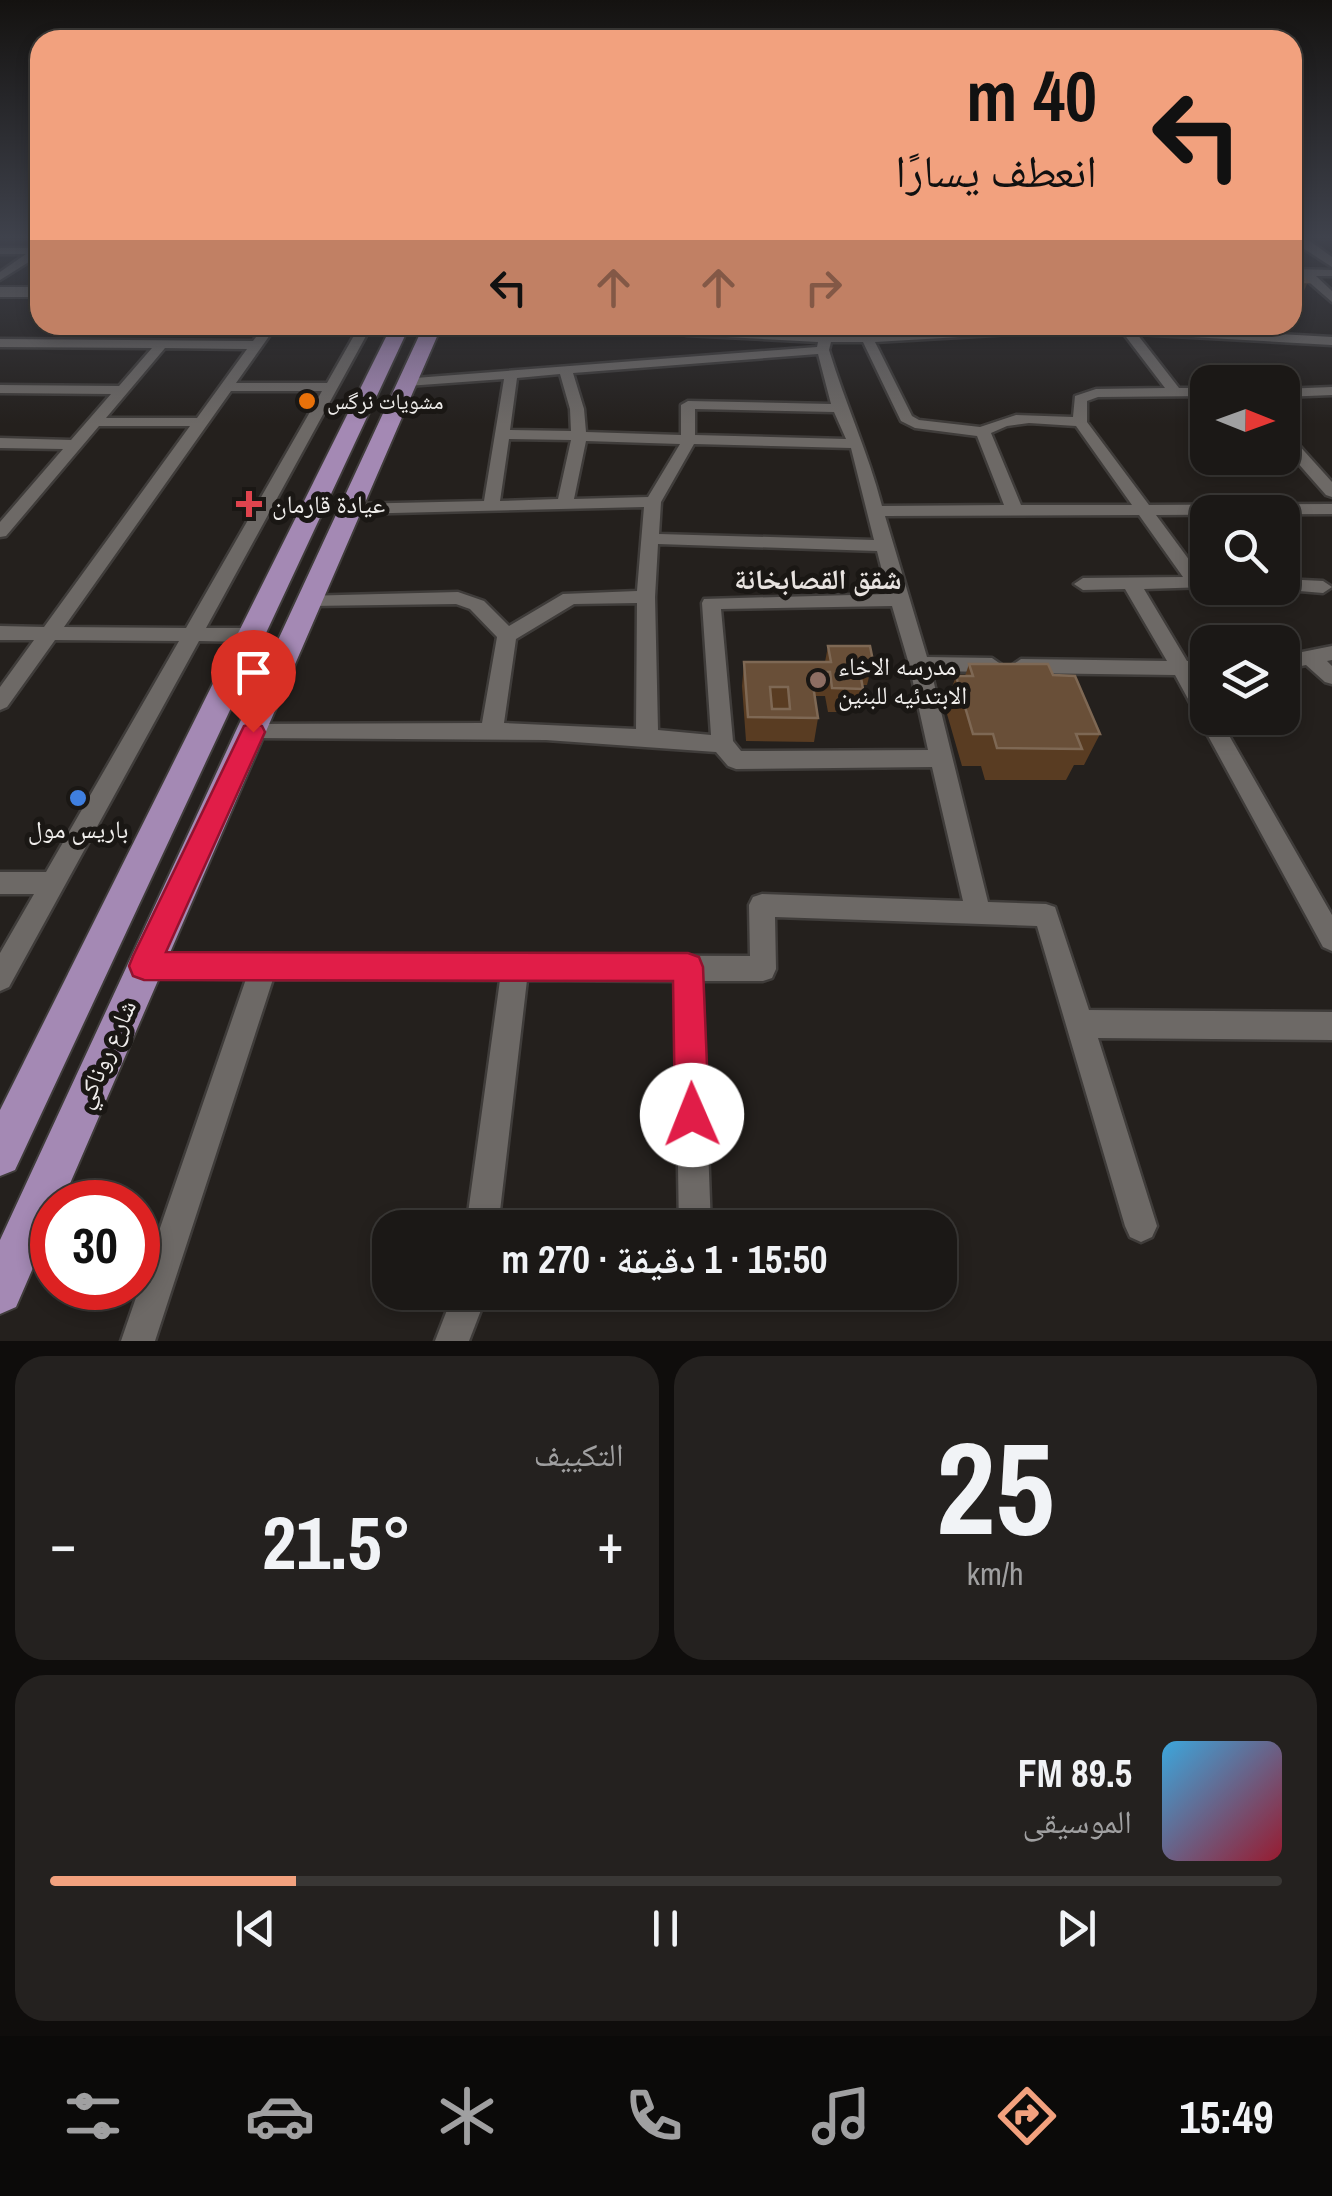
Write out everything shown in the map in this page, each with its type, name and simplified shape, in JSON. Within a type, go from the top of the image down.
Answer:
[{"type":"main road","points":[[0,302],[30,302]]},
{"type":"main road","name":"شارع روناكي","points":[[0,1155],[396,335]]},
{"type":"main road","name":"شارع روناكي","points":[[0,1291],[428,335]]},
{"type":"main road","points":[[134,875],[186,876]]},
{"type":"street","points":[[81,344],[90,335]]},
{"type":"street","points":[[0,702],[264,335]]},
{"type":"street","points":[[0,978],[360,335]]},
{"type":"street","points":[[787,335],[824,345]]},
{"type":"street","points":[[407,382],[566,372],[893,335]]},
{"type":"street","points":[[1130,335],[1174,392]]},
{"type":"street","points":[[1236,335],[1332,341]]},
{"type":"street","points":[[867,338],[906,418],[928,428],[982,432],[990,426],[1017,421],[1080,422]]},
{"type":"street","points":[[0,343],[257,345]]},
{"type":"street","points":[[0,532],[162,344]]},
{"type":"street","points":[[824,345],[839,408],[860,452],[920,664],[978,913]]},
{"type":"street","points":[[564,506],[582,436],[576,396],[566,372]]},
{"type":"street","points":[[491,507],[511,375]]},
{"type":"street","points":[[226,387],[331,387]]},
{"type":"street","points":[[0,389],[122,390]]},
{"type":"street","points":[[1300,392],[1332,390]]},
{"type":"street","points":[[1190,393],[1096,394],[1080,399],[1080,422],[1190,566]]},
{"type":"street","points":[[647,736],[646,597],[653,502],[688,442],[688,405],[839,408]]},
{"type":"street","points":[[95,422],[202,422]]},
{"type":"street","points":[[982,432],[1015,512]]},
{"type":"street","points":[[504,434],[854,444]]},
{"type":"street","points":[[0,444],[75,445]]},
{"type":"street","points":[[1300,457],[1332,492]]},
{"type":"street","points":[[350,509],[653,502]]},
{"type":"street","points":[[876,511],[1332,509]]},
{"type":"street","points":[[650,539],[885,546]]},
{"type":"street","points":[[1084,584],[1190,582]]},
{"type":"street","points":[[1131,583],[1190,683]]},
{"type":"street","points":[[1300,586],[1323,587]]},
{"type":"street","points":[[492,729],[507,636],[570,598],[646,597]]},
{"type":"street","points":[[310,600],[458,598],[477,605],[507,636]]},
{"type":"street","points":[[900,600],[711,602],[722,744],[736,760],[942,758]]},
{"type":"street","points":[[0,633],[250,635]]},
{"type":"street","points":[[1300,660],[1332,654]]},
{"type":"street","points":[[1310,658],[1332,677]]},
{"type":"street","points":[[920,664],[1190,668]]},
{"type":"street","points":[[253,732],[492,729],[647,736],[722,744]]},
{"type":"street","points":[[1219,735],[1332,939]]},
{"type":"street","points":[[0,883],[54,883]]},
{"type":"street","points":[[144,966],[763,968],[762,905],[1046,915],[1141,1226]]},
{"type":"street","points":[[138,1341],[264,966]]},
{"type":"street","points":[[484,1210],[515,967]]},
{"type":"street","points":[[688,967],[695,1210]]},
{"type":"street","points":[[1078,1024],[1332,1026]]},
{"type":"street","points":[[452,1341],[465,1310]]},
{"type":"building","points":[[828,646],[870,646],[873,661],[858,661],[863,689],[832,688],[830,672],[811,672],[818,718],[748,717],[744,662],[831,662]],"holes":[[[770,687],[788,687],[790,709],[772,709]]]},
{"type":"building","points":[[969,664],[1048,664],[1053,675],[1075,676],[1100,734],[1076,734],[1082,749],[997,748],[993,734],[973,734],[956,676],[973,676]]},
{"type":"place","name":"مشويات نرگس","points":[[307,401]]},
{"type":"place","name":"عيادة قارمان","points":[[249,504]]},
{"type":"place","name":"مدرسه الاخاء الابتدئيه للبنين","points":[[818,680]]},
{"type":"place","name":"باريس مول","points":[[78,798]]},
{"type":"district","name":"شقق القصابخانة","points":[[818,579]]},
{"type":"route","points":[[253,732],[144,966],[688,967],[692,1115]]}]
